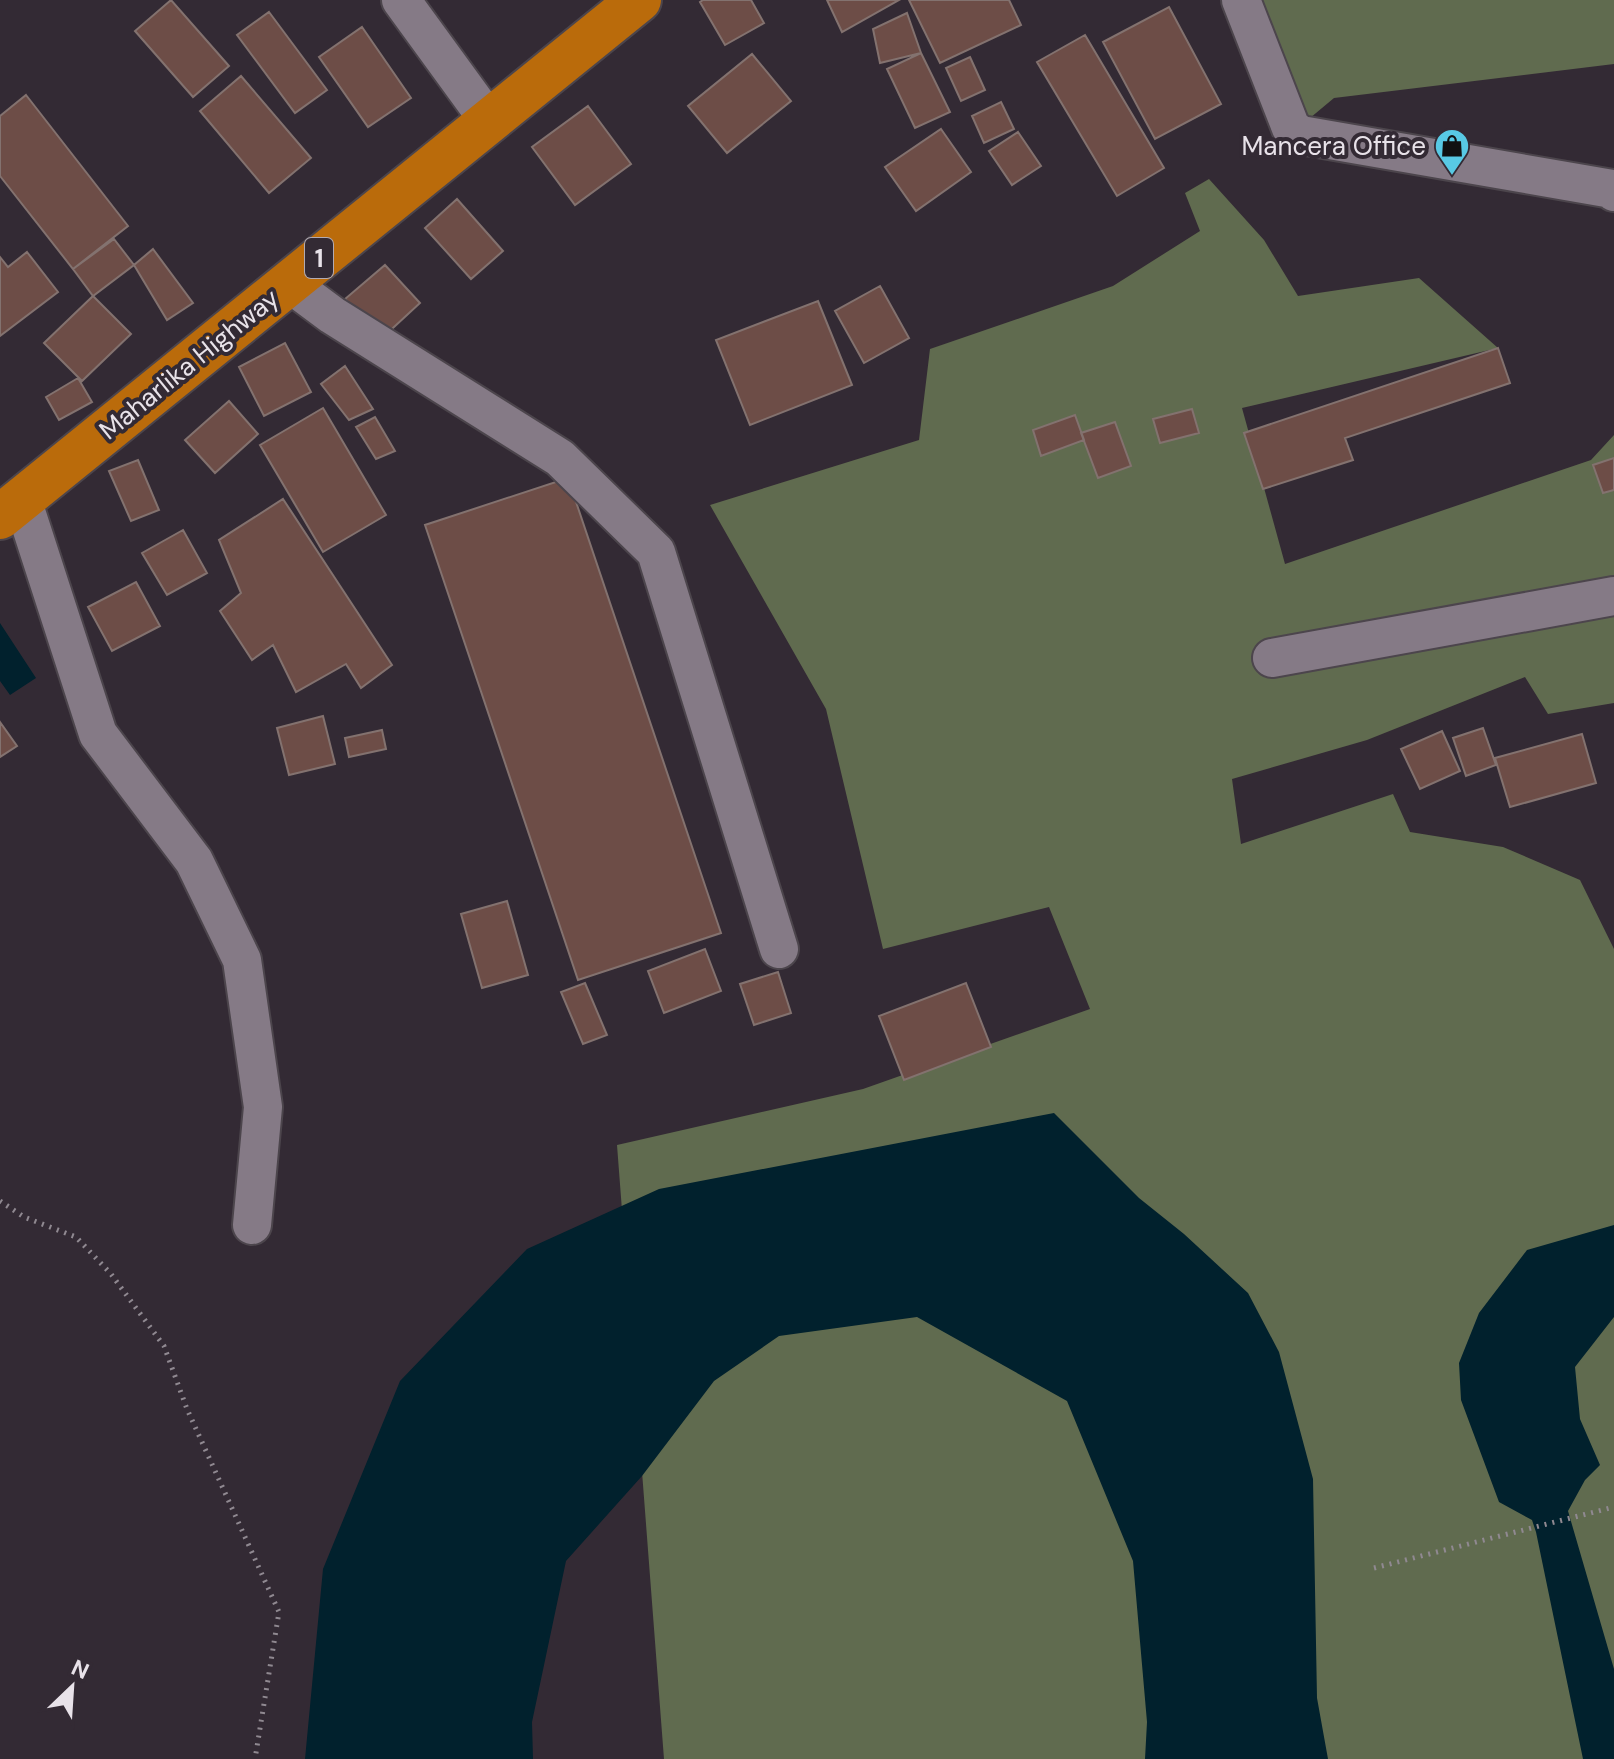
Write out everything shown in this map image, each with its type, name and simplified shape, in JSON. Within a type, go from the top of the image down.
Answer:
[{"type":"highway","name":"Maharlika Highway","points":[[11,508],[639,0]]},
{"type":"street","points":[[401,0],[489,121]]},
{"type":"street","points":[[1241,0],[1291,128],[1301,135],[1612,189],[1614,192]]},
{"type":"street","points":[[289,283],[332,315],[560,458],[656,552],[779,949]]},
{"type":"street","points":[[11,508],[98,734],[194,861],[242,960],[263,1107],[252,1225]]},
{"type":"street","points":[[1272,658],[1614,596]]},
{"type":"path","points":[[0,1201],[24,1217],[76,1237],[111,1274],[164,1346],[187,1409],[279,1612],[255,1759]]},
{"type":"path","points":[[1374,1568],[1614,1507]]},
{"type":"green space","points":[[1245,0],[1614,0],[1614,64],[1334,98],[1298,128]]},
{"type":"green space","points":[[1209,179],[1264,240],[1298,296],[1419,278],[1498,348],[1242,408],[1285,564],[1591,460],[1614,435],[1614,703],[1548,714],[1525,677],[1367,740],[1232,779],[1241,844],[1393,794],[1410,832],[1503,847],[1580,880],[1614,949],[1614,1759],[664,1759],[617,1145],[863,1089],[1090,1009],[1049,907],[883,949],[826,709],[710,505],[919,440],[930,349],[1113,286],[1200,231],[1185,193]]},
{"type":"water","points":[[0,623],[36,678],[10,695],[0,681]]},
{"type":"water","points":[[1054,1113],[1139,1198],[1184,1234],[1248,1293],[1279,1352],[1313,1479],[1317,1698],[1328,1759],[1145,1759],[1147,1722],[1133,1561],[1067,1401],[917,1317],[779,1336],[714,1381],[642,1476],[566,1561],[532,1722],[533,1759],[305,1759],[323,1569],[400,1381],[527,1249],[659,1189]]},
{"type":"water","points":[[1614,1225],[1614,1317],[1575,1367],[1580,1419],[1600,1465],[1585,1480],[1568,1511],[1614,1669],[1614,1759],[1583,1759],[1536,1532],[1532,1520],[1499,1502],[1461,1400],[1459,1363],[1479,1313],[1527,1250]]},
{"type":"building","points":[[171,0],[229,66],[193,97],[135,31]]},
{"type":"building","points":[[751,0],[764,23],[725,45],[700,2]]},
{"type":"building","points":[[827,0],[899,0],[842,32]]},
{"type":"building","points":[[909,0],[1009,0],[1021,25],[940,63]]},
{"type":"building","points":[[1169,7],[1221,104],[1155,139],[1103,42]]},
{"type":"building","points":[[269,12],[327,90],[295,113],[237,35]]},
{"type":"building","points":[[907,13],[921,53],[880,63],[873,29]]},
{"type":"building","points":[[362,27],[411,98],[368,127],[319,57]]},
{"type":"building","points":[[1085,35],[1164,168],[1117,196],[1037,62]]},
{"type":"building","points":[[921,53],[950,112],[915,128],[887,69]]},
{"type":"building","points":[[752,54],[791,101],[727,153],[688,106]]},
{"type":"building","points":[[970,57],[985,90],[961,101],[946,68]]},
{"type":"building","points":[[241,76],[311,158],[269,193],[200,111]]},
{"type":"building","points":[[26,95],[128,226],[73,269],[0,176],[0,116]]},
{"type":"building","points":[[1001,102],[1014,129],[984,143],[972,116]]},
{"type":"building","points":[[588,106],[631,164],[575,205],[532,147]]},
{"type":"building","points":[[941,129],[971,172],[916,211],[885,167]]},
{"type":"building","points":[[1018,132],[1041,166],[1012,185],[989,151]]},
{"type":"building","points":[[457,199],[503,251],[471,279],[425,228]]},
{"type":"building","points":[[114,239],[134,265],[93,296],[73,269]]},
{"type":"building","points":[[153,249],[193,303],[167,320],[134,265]]},
{"type":"building","points":[[27,252],[58,292],[0,336],[0,257],[8,267]]},
{"type":"building","points":[[385,265],[420,303],[381,339],[345,299]]},
{"type":"building","points":[[880,286],[909,338],[864,363],[835,311]]},
{"type":"building","points":[[93,296],[131,334],[82,381],[44,343]]},
{"type":"building","points":[[818,301],[852,385],[750,425],[716,340]]},
{"type":"building","points":[[285,343],[311,392],[264,416],[239,367]]},
{"type":"building","points":[[1498,348],[1510,383],[1345,438],[1353,460],[1263,489],[1244,433]]},
{"type":"building","points":[[345,366],[373,409],[349,420],[321,384]]},
{"type":"building","points":[[78,378],[92,402],[59,420],[46,397]]},
{"type":"building","points":[[229,401],[258,434],[215,473],[185,440]]},
{"type":"building","points":[[323,408],[386,515],[323,552],[260,445]]},
{"type":"building","points":[[1192,409],[1199,433],[1160,443],[1153,419]]},
{"type":"building","points":[[1075,415],[1084,440],[1041,456],[1033,430]]},
{"type":"building","points":[[375,417],[395,451],[376,459],[356,427]]},
{"type":"building","points":[[1115,422],[1131,466],[1098,478],[1081,433]]},
{"type":"building","points":[[1614,458],[1614,490],[1603,493],[1593,465]]},
{"type":"building","points":[[138,460],[159,510],[131,521],[109,471]]},
{"type":"building","points":[[568,478],[721,933],[578,980],[425,525]]},
{"type":"building","points":[[283,499],[392,665],[361,688],[346,664],[296,692],[273,645],[252,660],[220,611],[241,593],[219,540]]},
{"type":"building","points":[[183,530],[207,573],[167,595],[142,553]]},
{"type":"building","points":[[136,582],[160,626],[112,651],[88,607]]},
{"type":"building","points":[[323,716],[335,764],[289,775],[277,728]]},
{"type":"building","points":[[0,722],[17,746],[0,757]]},
{"type":"building","points":[[1483,728],[1496,765],[1466,776],[1453,738]]},
{"type":"building","points":[[382,730],[386,749],[349,757],[345,738]]},
{"type":"building","points":[[1442,731],[1460,771],[1420,789],[1401,749]]},
{"type":"building","points":[[1582,734],[1596,783],[1510,807],[1495,758]]},
{"type":"building","points":[[507,901],[528,975],[482,988],[461,914]]},
{"type":"building","points":[[705,949],[721,991],[664,1013],[648,971]]},
{"type":"building","points":[[778,972],[791,1013],[754,1025],[740,984]]},
{"type":"building","points":[[585,983],[607,1035],[583,1044],[561,992]]},
{"type":"building","points":[[966,983],[991,1047],[904,1080],[879,1016]]},
{"type":"place","name":"Mancera Office","points":[[1452,177]]}]
